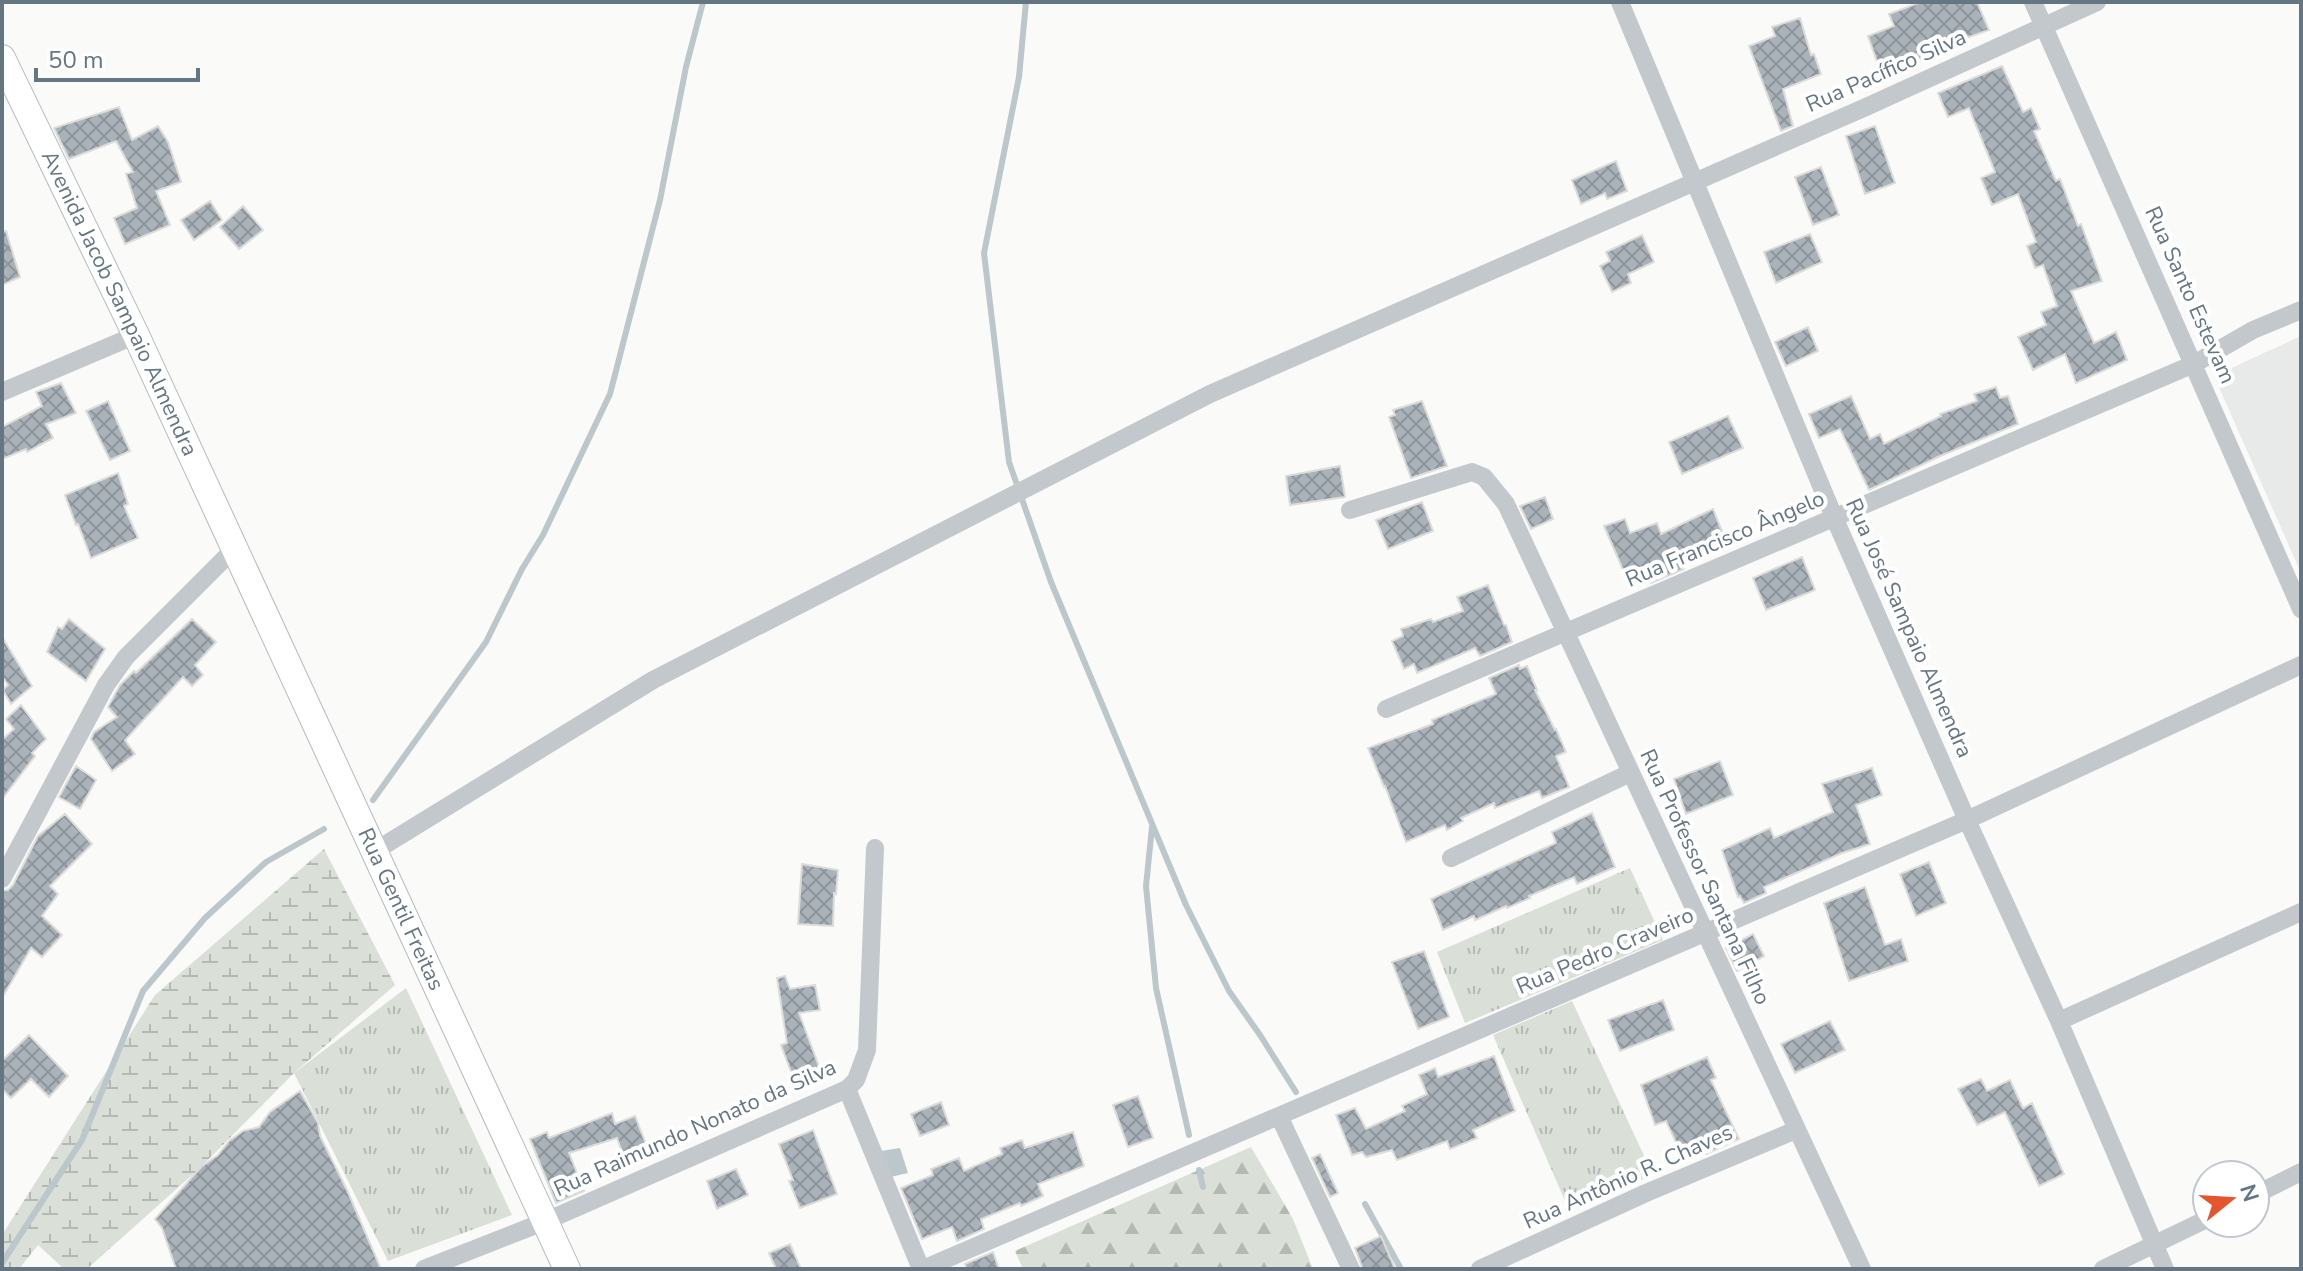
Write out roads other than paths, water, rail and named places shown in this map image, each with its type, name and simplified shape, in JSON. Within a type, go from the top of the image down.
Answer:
[{"type":"main road","name":"Avenida Jacob Sampaio Almendra","points":[[2,58],[235,548]]},
{"type":"main road","name":"Rua Gentil Freitas","points":[[235,548],[567,1269]]},
{"type":"street","name":"Rua José Sampaio Almendra","points":[[1620,2],[1834,517],[2059,1021],[2165,1269]]},
{"type":"street","name":"Rua Santo Estevam","points":[[2033,2],[2301,609]]},
{"type":"street","name":"Rua Pacífico Silva","points":[[375,851],[653,680],[1210,394],[2097,2]]},
{"type":"street","name":"Rua Francisco Ângelo","points":[[1386,709],[2194,364],[2253,330],[2301,310]]},
{"type":"street","points":[[2,392],[136,335]]},
{"type":"street","name":"Rua Professor Santana Filho","points":[[1350,510],[1472,472],[1484,477],[1506,504],[1862,1269]]},
{"type":"street","points":[[2,879],[106,685],[126,657],[235,548]]},
{"type":"street","name":"Rua Pedro Craveiro","points":[[922,1269],[1967,820],[2301,665]]},
{"type":"street","points":[[1451,858],[1630,773]]},
{"type":"street","name":"Rua Raimundo Nonato da Silva","points":[[424,1269],[546,1221],[847,1089],[856,1080],[867,1050],[875,848]]},
{"type":"street","points":[[2059,1021],[2301,912]]},
{"type":"street","points":[[847,1089],[922,1269]]},
{"type":"street","points":[[1279,1116],[1351,1269]]},
{"type":"street","name":"Rua Antônio R. Chaves","points":[[1480,1269],[1646,1193],[1796,1130]]},
{"type":"street","points":[[2271,1187],[2301,1172]]},
{"type":"street","points":[[2103,1269],[2191,1227]]},
{"type":"waterway","points":[[373,800],[486,642],[522,569],[543,535],[610,394],[660,200],[686,67],[703,2]]},
{"type":"waterway","points":[[1026,2],[1019,77],[984,253],[1009,462],[1051,582],[1186,905],[1229,991],[1296,1092]]},
{"type":"waterway","points":[[1152,827],[1146,886],[1156,988],[1189,1135]]},
{"type":"waterway","points":[[2,1263],[82,1140],[143,991],[205,918],[266,862],[324,829]]},
{"type":"waterway","points":[[1199,1170],[1203,1187]]},
{"type":"waterway","points":[[1365,1204],[1401,1269]]}]
